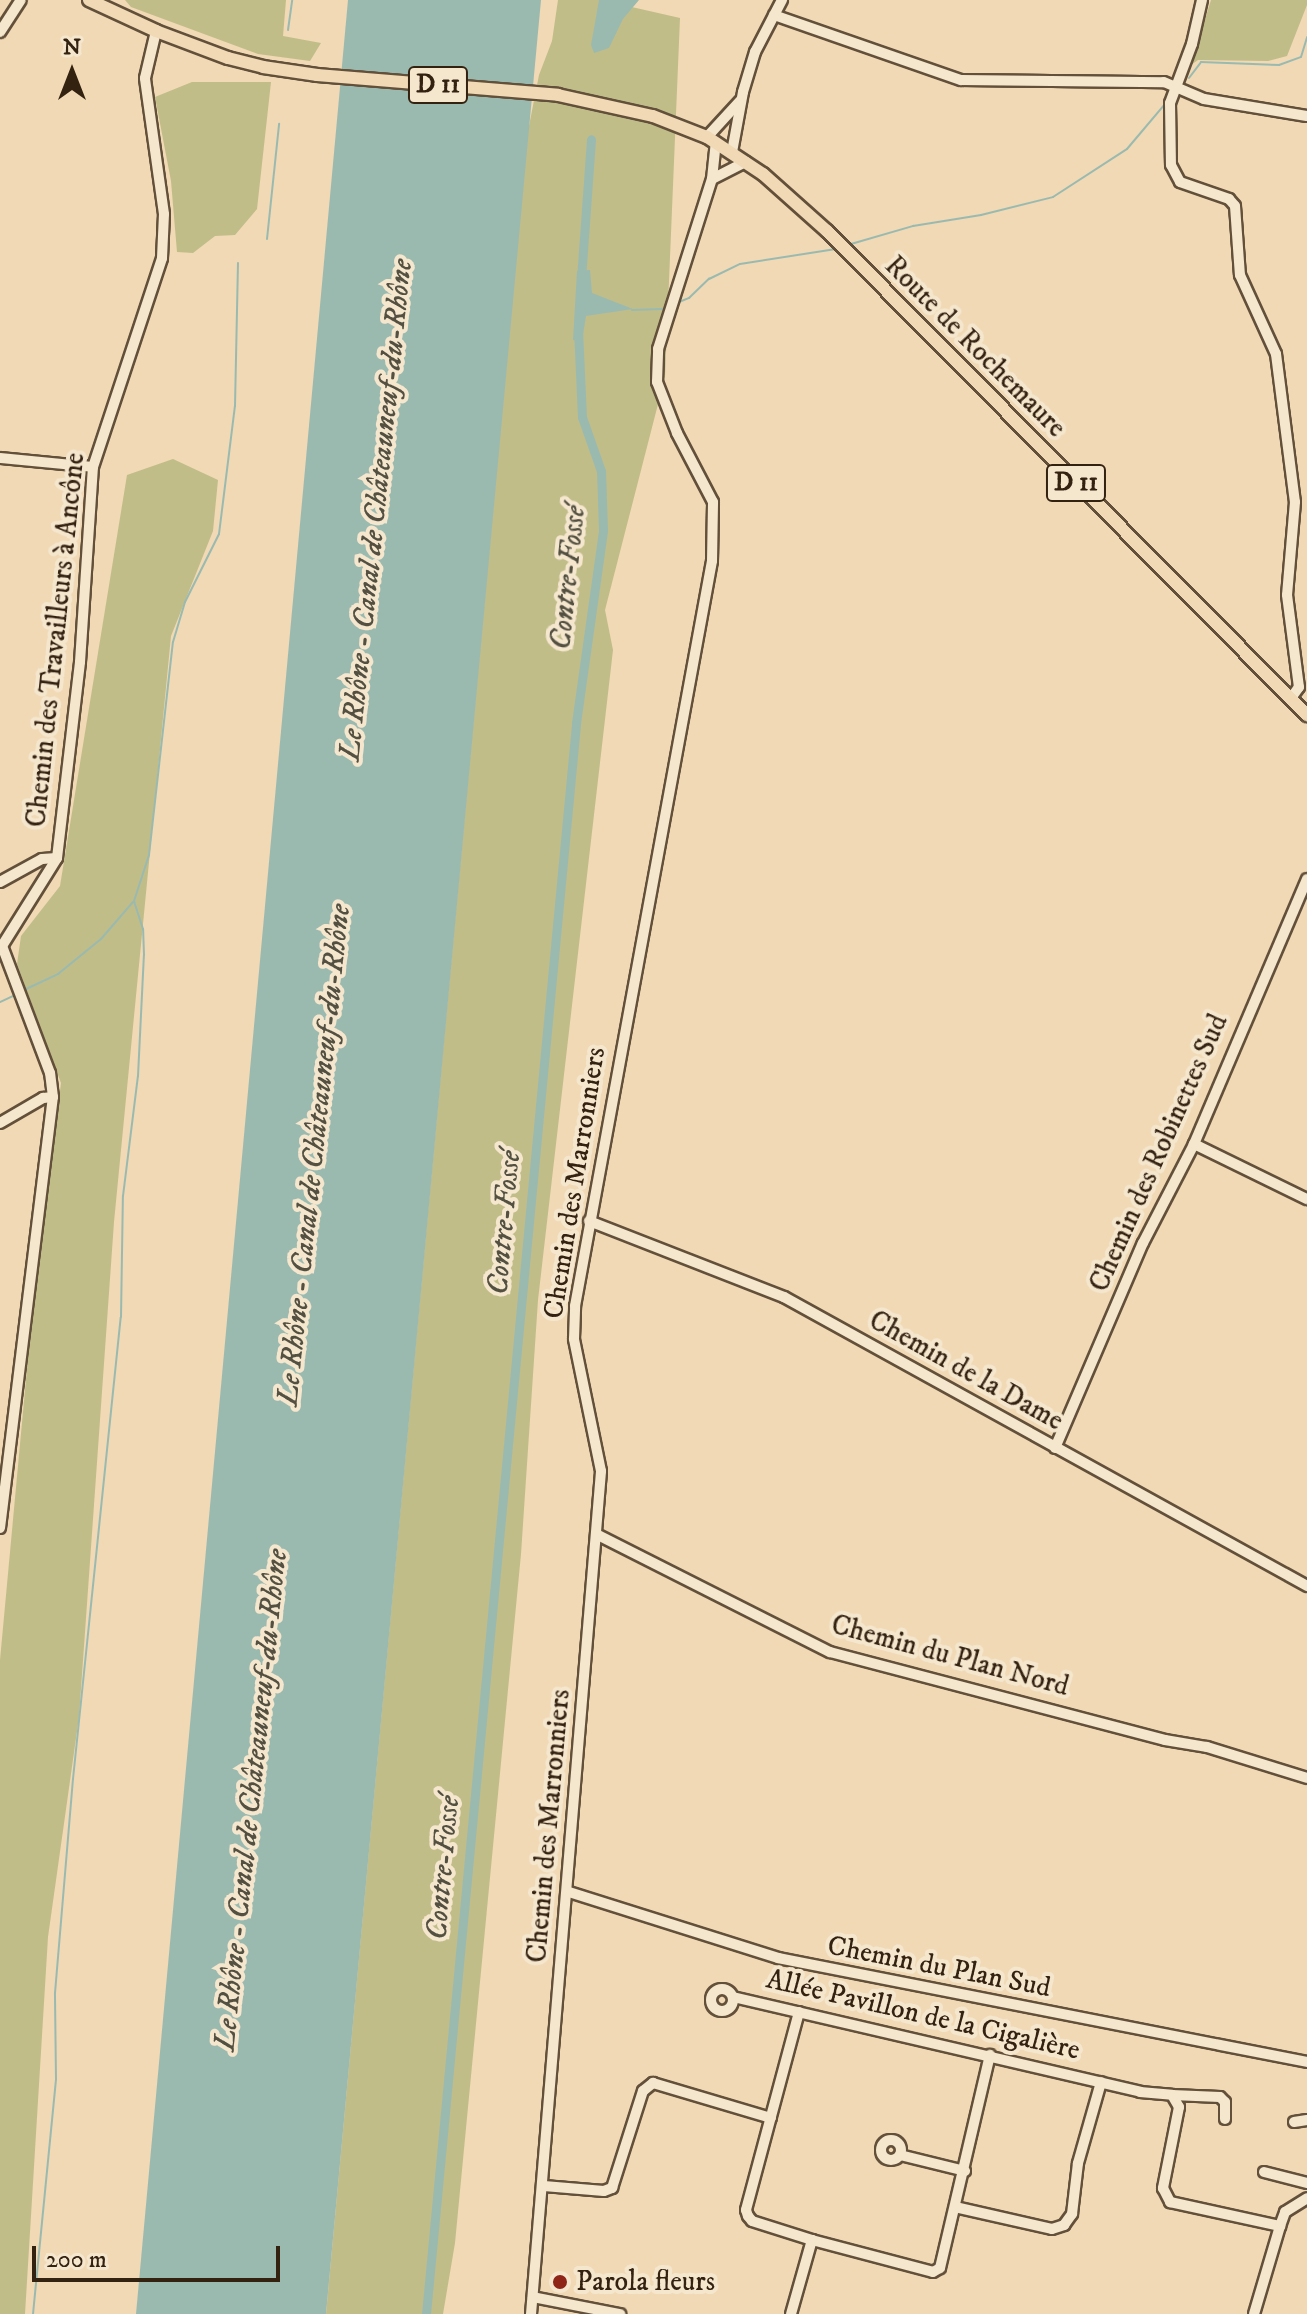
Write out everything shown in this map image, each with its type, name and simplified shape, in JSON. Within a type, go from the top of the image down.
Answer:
[{"type":"main road","name":"D 11","points":[[89,0],[156,31]]},
{"type":"main road","name":"Route de Rochemaure","points":[[156,31],[228,58],[317,75],[558,95],[653,116],[712,140],[746,162],[827,231],[1307,715]]},
{"type":"street","points":[[0,32],[21,0]]},
{"type":"street","points":[[732,152],[755,52],[782,0]]},
{"type":"street","points":[[1202,0],[1192,44],[1170,103],[1174,175],[1187,186],[1222,196],[1235,206],[1240,275],[1267,328],[1281,377],[1295,502],[1287,595],[1299,687],[1291,698]]},
{"type":"street","points":[[774,15],[961,80],[1164,82],[1204,99],[1307,116]]},
{"type":"street","name":"Chemin des Travailleurs à Ancône","points":[[0,1528],[53,1097],[50,1073],[10,975],[2,946],[57,858],[80,662],[93,467],[111,403],[162,258],[164,214],[145,78],[156,31]]},
{"type":"street","points":[[712,140],[742,100]]},
{"type":"street","name":"Chemin des Marronniers","points":[[531,2314],[569,1892],[601,1471],[599,1448],[580,1372],[574,1325],[589,1221],[712,561],[713,502],[677,433],[657,382],[658,349],[664,325],[712,179],[712,140]]},
{"type":"street","points":[[712,179],[746,162]]},
{"type":"street","points":[[0,458],[93,467]]},
{"type":"street","points":[[0,882],[42,859],[57,858]]},
{"type":"street","name":"Chemin des Robinettes Sud","points":[[1055,1448],[1143,1243],[1194,1144],[1307,879]]},
{"type":"street","points":[[0,1123],[43,1098],[53,1097]]},
{"type":"street","points":[[1194,1144],[1307,1199]]},
{"type":"street","name":"Chemin de la Dame","points":[[589,1221],[784,1297],[1307,1586]]},
{"type":"street","name":"Chemin du Plan Nord","points":[[598,1535],[830,1652],[1085,1716],[1165,1740],[1207,1747],[1307,1778]]},
{"type":"street","name":"Chemin du Plan Sud","points":[[569,1892],[800,1964],[1307,2062]]},
{"type":"street","name":"Allée Pavillon de la Cigalière","points":[[733,1997],[1140,2092],[1220,2097],[1225,2102],[1225,2119]]},
{"type":"street","points":[[799,2012],[746,2210],[752,2221],[933,2272],[940,2268],[990,2055]]},
{"type":"street","points":[[955,2207],[1052,2229],[1064,2225],[1072,2214],[1078,2163],[1101,2082]]},
{"type":"street","points":[[544,2186],[604,2191],[612,2188],[643,2091],[653,2083],[771,2118]]},
{"type":"street","points":[[1172,2095],[1179,2107],[1163,2188],[1165,2197],[1170,2202],[1280,2226]]},
{"type":"street","points":[[1294,2122],[1307,2120]]},
{"type":"street","points":[[900,2155],[965,2171]]},
{"type":"street","points":[[1264,2172],[1307,2183]]},
{"type":"street","points":[[1254,2314],[1285,2212],[1307,2198]]},
{"type":"street","points":[[791,2314],[812,2240]]},
{"type":"street","points":[[533,2297],[620,2314]]},
{"type":"shaded area","points":[[125,0],[286,0],[283,36],[321,43],[310,61],[258,54],[131,7]]},
{"type":"shaded area","points":[[558,0],[601,0],[680,18],[665,377],[605,610],[613,650],[538,1300],[521,1554],[455,2243],[443,2314],[326,2314],[528,131],[539,75],[552,41]]},
{"type":"shaded area","points":[[1211,0],[1307,0],[1307,5],[1287,56],[1268,61],[1198,60],[1191,65]]},
{"type":"shaded area","points":[[192,82],[271,82],[257,209],[235,235],[215,236],[193,253],[177,252],[171,181],[155,97]]},
{"type":"shaded area","points":[[173,459],[218,480],[213,531],[171,636],[114,1222],[79,1717],[48,1937],[25,2314],[0,2314],[0,1660],[33,1304],[61,1083],[17,964],[21,936],[60,886],[127,475]]},
{"type":"water","name":"Le Rhône - Canal de Châteauneuf-du-Rhône","points":[[348,0],[541,0],[326,2314],[136,2314]]},
{"type":"water","points":[[599,0],[639,0],[623,19],[609,48],[594,53],[591,45]]},
{"type":"water","points":[[590,270],[592,293],[633,309],[586,316],[582,341],[573,340],[577,271]]},
{"type":"waterway","points":[[288,30],[292,0]]},
{"type":"waterway","points":[[1189,78],[1201,62],[1279,65],[1301,57],[1307,37]]},
{"type":"waterway","points":[[851,244],[913,226],[981,215],[1053,197],[1127,149],[1165,104]]},
{"type":"waterway","points":[[267,239],[279,124]]},
{"type":"waterway","name":"Contre-Fossé","points":[[581,279],[591,139]]},
{"type":"waterway","points":[[679,302],[689,298],[709,279],[740,264],[836,249]]},
{"type":"waterway","points":[[33,2314],[56,2079],[55,1993],[73,1779],[121,1317],[123,1196],[138,1076],[144,955],[143,929],[134,901],[149,855],[173,642],[185,602],[219,534],[235,406],[238,263]]},
{"type":"waterway","points":[[632,310],[662,309]]},
{"type":"waterway","name":"Contre-Fossé","points":[[426,2314],[576,723],[603,530],[601,471],[582,417],[578,330]]},
{"type":"waterway","points":[[24,990],[58,974],[101,939],[133,902]]},
{"type":"waterway","points":[[0,1002],[15,995]]},
{"type":"place","name":"Parola fleurs","points":[[560,2282]]}]
